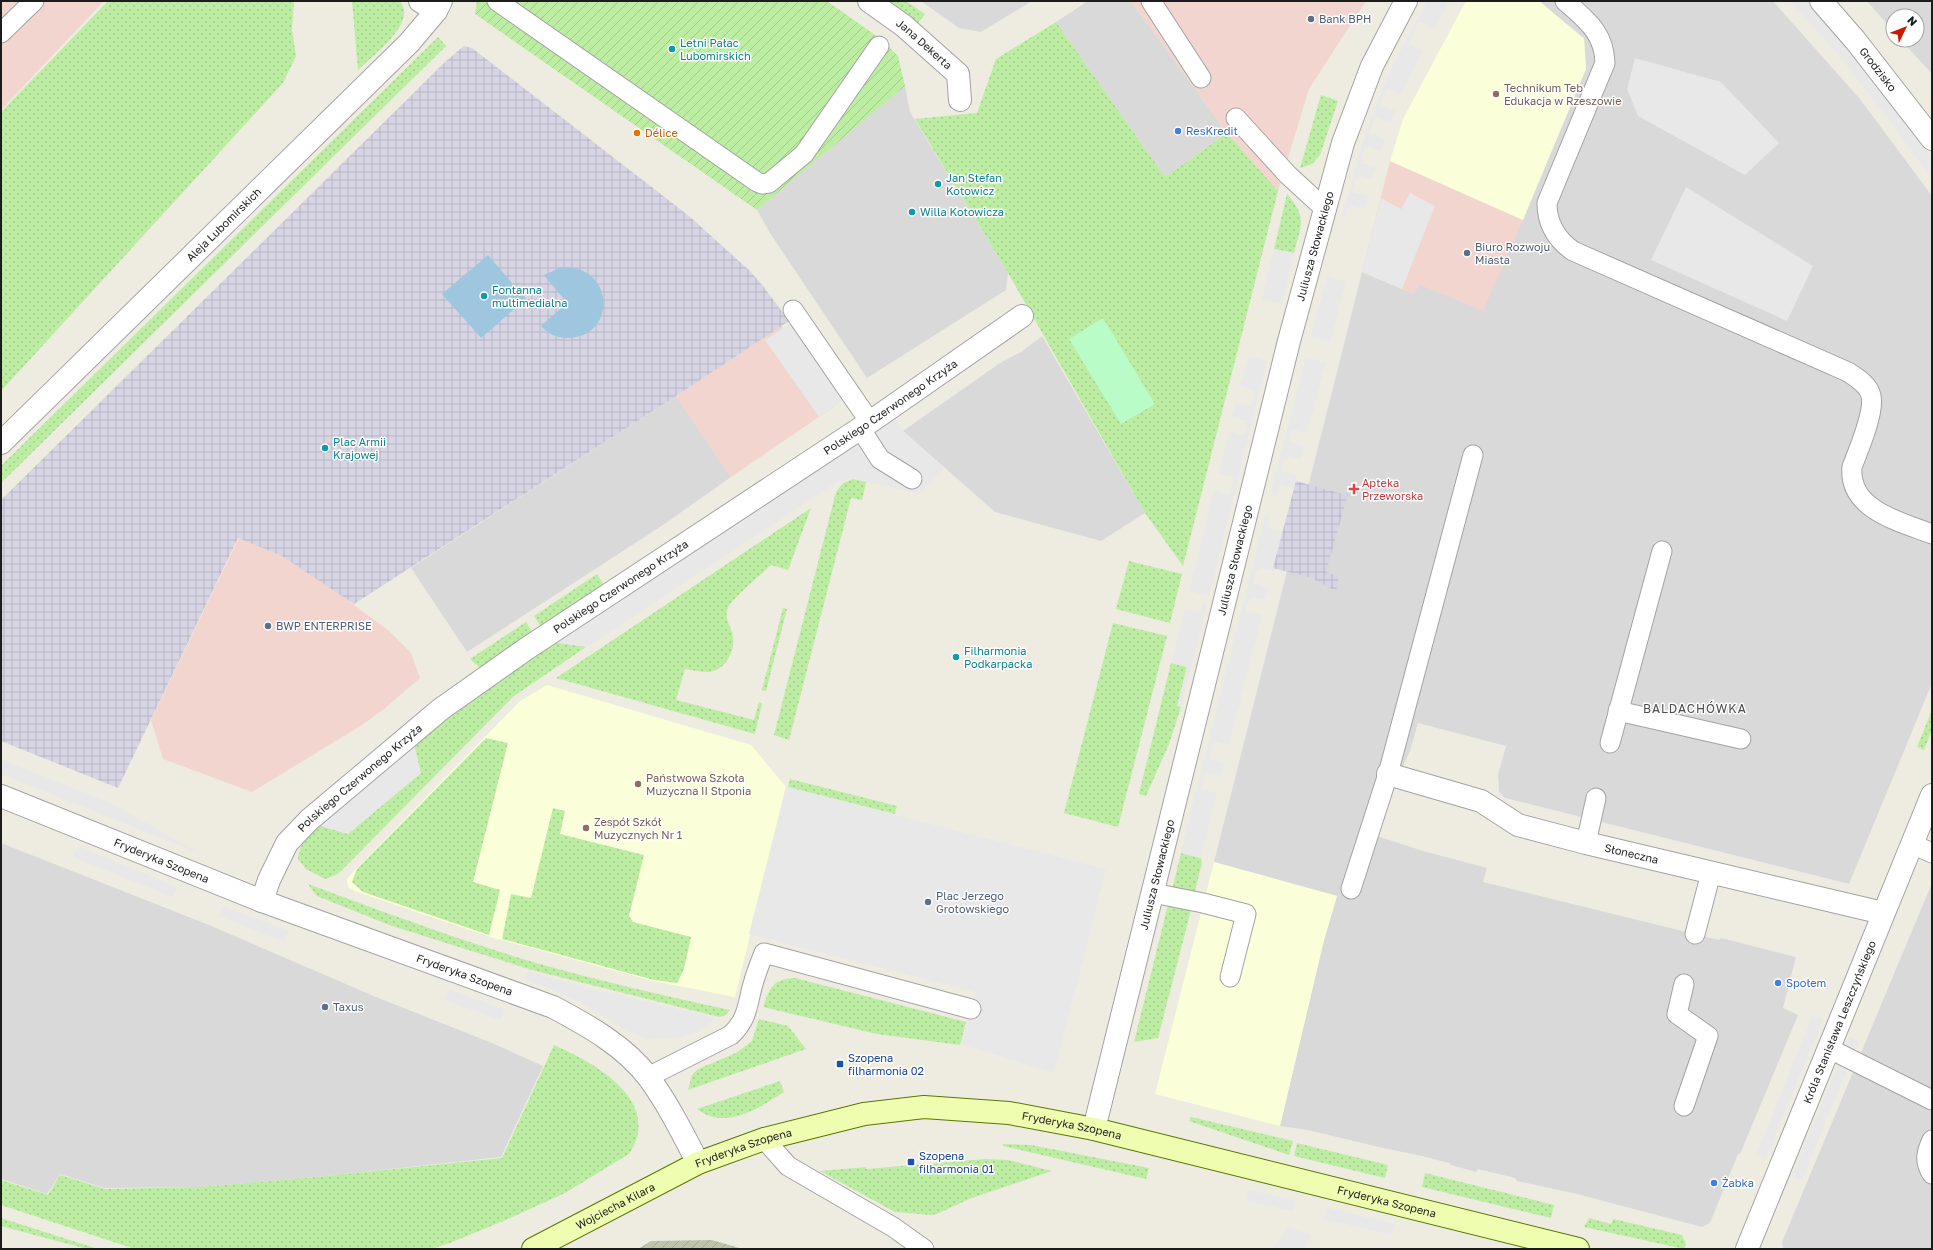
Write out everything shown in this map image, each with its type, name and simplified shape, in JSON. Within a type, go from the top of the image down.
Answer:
[{"type":"street","name":"Jana Dekerta","points":[[869,1],[904,26],[958,74],[960,100]]},
{"type":"street","name":"Juliusza Słowackiego","points":[[1094,1129],[1289,341],[1343,143],[1372,66],[1406,1]]},
{"type":"street","name":"Grodzisko","points":[[1821,1],[1855,40],[1932,139]]},
{"type":"street","name":"Aleja Lubomirskich","points":[[1,443],[410,43],[432,4]]},
{"type":"street","name":"Polskiego Czerwonego Krzyża","points":[[262,901],[269,880],[287,843],[309,820],[441,709],[526,649],[865,425],[1022,316]]},
{"type":"street","name":"Słoneczna","points":[[1388,774],[1481,801],[1518,825],[1586,843],[1883,913]]},
{"type":"street","name":"Króla Stanisława Leszczyńskiego","points":[[1747,1249],[1932,795]]},
{"type":"street","name":"Fryderyka Szopena","points":[[1,796],[262,901],[553,1007],[580,1021],[606,1038],[629,1056],[648,1077],[669,1108],[698,1163],[764,1139],[864,1114],[924,1107],[1009,1113],[1094,1129],[1578,1249]]},
{"type":"street","name":"Wojciecha Kilara","points":[[533,1249],[698,1163]]},
{"type":"lane","points":[[1,33],[34,1]]},
{"type":"lane","points":[[496,1],[762,184],[769,183],[804,154],[879,46]]},
{"type":"lane","points":[[1151,1],[1201,78]]},
{"type":"lane","points":[[1565,1],[1590,24],[1598,35],[1604,50],[1605,63],[1547,203],[1547,216],[1553,231],[1562,243],[1573,251],[1848,372],[1860,379],[1871,395],[1872,407],[1852,467],[1852,476],[1855,488],[1868,506],[1878,512],[1932,534]]},
{"type":"lane","points":[[1236,118],[1288,175],[1325,209]]},
{"type":"lane","points":[[793,310],[865,425],[880,459],[912,479]]},
{"type":"lane","points":[[1351,889],[1388,774],[1473,455]]},
{"type":"lane","points":[[1610,743],[1662,551]]},
{"type":"lane","points":[[1618,711],[1741,739]]},
{"type":"lane","points":[[1586,843],[1596,798]]},
{"type":"lane","points":[[1912,844],[1932,852]]},
{"type":"lane","points":[[1695,934],[1711,872]]},
{"type":"lane","points":[[1153,893],[1203,903],[1246,914],[1230,977]]},
{"type":"lane","points":[[648,1077],[731,1035],[741,1026],[764,953],[971,1009]]},
{"type":"lane","points":[[1684,984],[1677,1014],[1708,1036],[1684,1106]]},
{"type":"lane","points":[[1828,1048],[1932,1100]]},
{"type":"lane","points":[[764,1139],[788,1166],[893,1227],[924,1249]]},
{"type":"lane","points":[[1932,1140],[1926,1151],[1926,1162],[1932,1174]]},
{"type":"shaded area","points":[[1,1],[104,1],[1,110]]},
{"type":"shaded area","points":[[921,1],[1032,1],[981,32],[959,28]]},
{"type":"shaded area","points":[[1088,1],[1131,1],[1227,133],[1165,177],[1056,22]]},
{"type":"shaded area","points":[[1131,1],[1366,1],[1309,89],[1278,191],[1227,133]]},
{"type":"shaded area","points":[[1427,1],[1449,1],[1435,28],[1423,22],[1418,23],[1409,43],[1423,51],[1401,95],[1389,90],[1386,91],[1380,105],[1395,111],[1390,123],[1377,118],[1374,120],[1370,133],[1385,139],[1381,151],[1368,147],[1364,149],[1361,163],[1376,167],[1372,179],[1360,176],[1356,178],[1352,192],[1368,196],[1364,209],[1351,206],[1348,208],[1346,216],[1342,217],[1363,141],[1378,100],[1392,67]]},
{"type":"shaded area","name":"Technikum Teb Edukacja w Rzeszowie","points":[[1466,1],[1539,1],[1584,39],[1586,69],[1523,220],[1390,161],[1403,119]]},
{"type":"shaded area","points":[[1539,1],[1773,1],[1860,99],[1932,196],[1932,683],[1849,884],[1505,798],[1499,792],[1498,775],[1506,746],[1418,723],[1410,751],[1371,834],[1423,851],[1487,868],[1483,882],[1719,940],[1721,938],[1796,957],[1783,1008],[1798,1015],[1710,1223],[1702,1227],[1577,1194],[1517,1181],[1515,1178],[1478,1169],[1476,1172],[1422,1156],[1308,1130],[1280,1126],[1324,940],[1337,896],[1214,862],[1362,272],[1414,294],[1419,284],[1483,310],[1586,69],[1584,38]]},
{"type":"shaded area","points":[[1790,1],[1808,1],[1895,106],[1932,159],[1932,179],[1883,112],[1837,53]]},
{"type":"shaded area","points":[[1867,1],[1932,1],[1932,74],[1908,48],[1925,48],[1925,8],[1885,8],[1885,22]]},
{"type":"shaded area","name":"Plac Armii Krajowej","points":[[464,46],[472,48],[689,216],[750,271],[789,321],[676,396],[354,604],[282,556],[238,538],[118,788],[1,741],[1,500],[446,61]]},
{"type":"shaded area","points":[[1635,58],[1721,82],[1779,143],[1745,175],[1638,116],[1627,89]]},
{"type":"shaded area","points":[[905,86],[910,112],[1008,273],[1006,290],[867,378],[770,233],[757,210]]},
{"type":"shaded area","points":[[1390,161],[1523,220],[1483,311],[1419,284],[1414,294],[1362,272]]},
{"type":"shaded area","points":[[1686,187],[1813,266],[1787,321],[1651,260]]},
{"type":"shaded area","points":[[1410,193],[1435,206],[1402,289],[1362,272],[1381,198],[1401,209]]},
{"type":"shaded area","points":[[1274,249],[1294,253],[1282,304],[1262,299]]},
{"type":"shaded area","points":[[1327,276],[1346,282],[1330,342],[1311,337]]},
{"type":"shaded area","points":[[791,323],[843,400],[819,417],[765,340]]},
{"type":"shaded area","points":[[781,325],[835,406],[731,477],[676,396]]},
{"type":"shaded area","points":[[1042,336],[1145,513],[1101,541],[995,512],[903,431],[1000,363],[1021,352]]},
{"type":"shaded area","points":[[1248,356],[1267,361],[1209,596],[1189,591],[1214,490],[1228,494],[1231,491],[1233,477],[1219,474],[1229,431],[1244,435],[1247,421],[1232,417],[1236,403],[1251,406],[1254,390],[1240,386]]},
{"type":"shaded area","points":[[1306,357],[1326,362],[1307,433],[1294,430],[1291,432],[1289,442],[1304,446],[1301,459],[1289,456],[1285,458],[1282,471],[1297,475],[1294,488],[1281,484],[1278,487],[1275,499],[1271,492]]},
{"type":"shaded area","points":[[676,396],[731,477],[663,525],[467,652],[411,568]]},
{"type":"shaded area","points":[[899,418],[898,426],[944,469],[918,494],[853,478],[837,482],[587,647],[553,642],[807,472]]},
{"type":"shaded area","points":[[1296,481],[1343,494],[1348,494],[1326,572],[1339,576],[1336,591],[1312,578],[1273,568]]},
{"type":"shaded area","points":[[1270,514],[1267,527],[1283,532],[1273,571],[1261,568],[1257,570],[1253,583],[1269,588],[1265,600],[1252,597],[1249,599],[1246,611],[1262,615],[1229,745],[1217,742],[1213,743],[1209,759],[1225,763],[1221,776],[1208,773],[1205,774],[1202,789],[1217,793],[1201,858],[1181,853],[1265,517]]},
{"type":"shaded area","points":[[239,538],[282,556],[326,584],[389,631],[411,653],[420,678],[384,709],[362,725],[252,792],[163,759],[151,720]]},
{"type":"shaded area","points":[[1203,602],[1207,604],[1181,707],[1177,706],[1187,667],[1171,663],[1185,609],[1198,612],[1200,611]]},
{"type":"shaded area","name":"Zespół Szkół Muzycznych Nr 1","points":[[547,685],[751,745],[786,787],[735,997],[653,981],[494,938],[357,892],[348,887],[347,879],[356,869],[520,701]]},
{"type":"shaded area","points":[[414,744],[420,773],[348,834],[318,825]]},
{"type":"shaded area","points":[[1,759],[110,803],[204,855],[1,774]]},
{"type":"shaded area","name":"Plac Jerzego Grotowskiego","points":[[786,787],[1106,869],[1054,1073],[961,1044],[975,992],[749,934]]},
{"type":"shaded area","points":[[1,843],[209,925],[376,997],[492,1043],[543,1066],[501,1157],[308,1178],[200,1187],[104,1188],[60,1174],[47,1194],[1,1179]]},
{"type":"shaded area","points":[[78,846],[177,887],[173,897],[73,857]]},
{"type":"shaded area","points":[[1214,862],[1337,896],[1324,940],[1280,1126],[1155,1094]]},
{"type":"shaded area","points":[[1932,883],[1932,1249],[1783,1249],[1782,1242]]},
{"type":"shaded area","points":[[223,906],[289,931],[284,942],[219,916]]},
{"type":"shaded area","points":[[526,971],[583,987],[717,1018],[696,1032],[678,1038],[647,1039],[629,1032],[580,1002],[524,978]]},
{"type":"shaded area","points":[[448,989],[504,1009],[501,1020],[444,1000]]},
{"type":"shaded area","points":[[1813,1015],[1823,1019],[1766,1158],[1756,1154]]},
{"type":"shaded area","points":[[1849,1037],[1859,1041],[1802,1180],[1792,1176]]},
{"type":"shaded area","points":[[1248,1190],[1295,1200],[1293,1211],[1246,1201]]},
{"type":"shaded area","points":[[1326,1207],[1394,1224],[1391,1235],[1324,1219]]},
{"type":"shaded area","points":[[1287,1227],[1310,1234],[1306,1249],[1274,1249]]},
{"type":"shaded area","points":[[712,1240],[743,1249],[638,1249],[651,1241]]},
{"type":"green space","points":[[108,1],[294,1],[292,30],[296,56],[283,83],[1,391],[1,112]]},
{"type":"green space","points":[[352,1],[400,1],[404,10],[403,19],[399,29],[383,47],[358,70]]},
{"type":"green space","points":[[477,1],[827,1],[882,40],[898,56],[905,86],[757,210],[475,14]]},
{"type":"green space","points":[[883,1],[906,1],[925,14],[917,24]]},
{"type":"green space","points":[[1056,22],[1165,177],[1227,133],[1278,191],[1183,566],[1145,513],[1008,273],[915,119],[977,113],[996,59]]},
{"type":"green space","points":[[438,37],[446,46],[1,483],[1,466]]},
{"type":"green space","points":[[1321,95],[1338,101],[1320,155],[1312,164],[1300,168]]},
{"type":"green space","points":[[1287,194],[1298,209],[1301,222],[1294,253],[1274,249]]},
{"type":"green space","points":[[1103,318],[1155,404],[1121,424],[1069,339]]},
{"type":"green space","points":[[853,479],[866,482],[862,500],[851,498],[789,740],[774,735],[836,492],[843,483]]},
{"type":"green space","points":[[811,508],[788,570],[771,565],[730,604],[727,612],[727,620],[732,633],[733,643],[731,654],[728,659],[715,671],[709,672],[685,669],[676,700],[754,720],[759,702],[762,703],[755,734],[556,678]]},
{"type":"green space","points":[[1129,561],[1182,574],[1170,623],[1116,609]]},
{"type":"green space","points":[[597,574],[604,585],[541,627],[534,616]]},
{"type":"green space","points":[[783,608],[787,609],[766,691],[762,690]]},
{"type":"green space","points":[[526,622],[533,633],[480,668],[470,659]]},
{"type":"green space","points":[[1113,623],[1167,636],[1118,827],[1064,813]]},
{"type":"green space","points":[[553,642],[586,647],[514,696],[336,875],[325,879],[306,869],[298,859],[300,849],[311,832],[318,825],[348,834],[421,773],[414,744],[416,740]]},
{"type":"green space","points":[[1171,663],[1187,667],[1177,706],[1181,707],[1169,744],[1146,796],[1139,794]]},
{"type":"green space","points":[[1932,710],[1932,730],[1924,750],[1917,747]]},
{"type":"green space","points":[[486,738],[508,743],[473,882],[500,890],[489,935],[363,892],[352,882],[357,869]]},
{"type":"green space","points":[[790,779],[897,806],[895,814],[788,787]]},
{"type":"green space","points":[[553,808],[565,811],[560,834],[644,855],[629,916],[633,922],[691,937],[684,969],[677,983],[654,980],[502,939],[511,894],[531,898]]},
{"type":"green space","points":[[1181,853],[1201,858],[1202,863],[1194,895],[1172,890]]},
{"type":"green space","points":[[308,884],[450,935],[536,963],[633,988],[730,1010],[724,1016],[719,1017],[532,970],[392,926],[317,896]]},
{"type":"green space","points":[[1168,905],[1191,910],[1158,1038],[1134,1042]]},
{"type":"green space","points":[[795,978],[966,1022],[960,1045],[877,1034],[763,1007],[773,985],[782,980]]},
{"type":"green space","points":[[759,1019],[788,1026],[806,1049],[688,1090],[692,1075],[698,1069],[736,1053],[752,1041]]},
{"type":"green space","points":[[554,1045],[588,1062],[605,1073],[620,1086],[631,1101],[638,1117],[638,1135],[629,1154],[565,1193],[508,1219],[450,1243],[431,1249],[135,1249],[1,1205],[1,1180],[48,1195],[60,1175],[105,1189],[200,1187],[307,1178],[502,1158]]},
{"type":"green space","points":[[780,1081],[784,1092],[742,1115],[731,1118],[719,1118],[708,1115],[697,1109]]},
{"type":"green space","points":[[1191,1117],[1293,1141],[1289,1155],[1189,1121]]},
{"type":"green space","points":[[1297,1143],[1388,1165],[1385,1178],[1294,1156]]},
{"type":"green space","points":[[1003,1144],[1031,1145],[1149,1168],[1146,1179],[1003,1146]]},
{"type":"green space","points":[[985,1159],[1008,1160],[1052,1171],[969,1199],[937,1214],[931,1215],[895,1212],[820,1171],[866,1167],[866,1169]]},
{"type":"green space","points":[[1425,1173],[1554,1205],[1551,1218],[1422,1187]]},
{"type":"green space","points":[[1,1218],[98,1249],[87,1249],[1,1226]]},
{"type":"green space","points":[[1589,1218],[1611,1224],[1613,1219],[1682,1235],[1686,1244],[1684,1249],[1584,1227]]},
{"type":"water","name":"Fontanna multimedialna","points":[[488,255],[526,299],[481,338],[442,294]]},
{"type":"water","points":[[562,267],[580,269],[593,277],[600,289],[604,302],[602,315],[595,327],[583,335],[567,338],[553,335],[541,326],[567,303],[544,275]]},
{"type":"place","name":"Bank BPH","points":[[1311,19]]},
{"type":"place","name":"Letni Pałac Lubomirskich","points":[[672,49]]},
{"type":"place","name":"Technikum Teb Edukacja w Rzeszowie","points":[[1496,94]]},
{"type":"place","name":"ResKredit","points":[[1178,131]]},
{"type":"place","name":"Délice","points":[[637,133]]},
{"type":"place","name":"Jan Stefan Kotowicz","points":[[938,184]]},
{"type":"place","name":"Willa Kotowicza","points":[[912,212]]},
{"type":"place","name":"Biuro Rozwoju Miasta","points":[[1467,253]]},
{"type":"place","name":"Fontanna multimedialna","points":[[484,296]]},
{"type":"place","name":"Plac Armii Krajowej","points":[[325,448]]},
{"type":"place","name":"Apteka Przeworska","points":[[1354,489]]},
{"type":"place","name":"BWP ENTERPRISE","points":[[268,626]]},
{"type":"place","name":"Filharmonia Podkarpacka","points":[[956,657]]},
{"type":"place","name":"Państwowa Szkoła Muzyczna II Stponia","points":[[638,784]]},
{"type":"place","name":"Zespół Szkół Muzycznych Nr 1","points":[[586,828]]},
{"type":"place","name":"Plac Jerzego Grotowskiego","points":[[928,902]]},
{"type":"place","name":"Społem","points":[[1778,983]]},
{"type":"place","name":"Taxus","points":[[325,1007]]},
{"type":"place","name":"Szopena filharmonia 02","points":[[840,1064]]},
{"type":"place","name":"Szopena filharmonia 01","points":[[911,1162]]},
{"type":"place","name":"Żabka","points":[[1714,1183]]},
{"type":"district","name":"BALDACHÓWKA","points":[[1695,709]]}]
